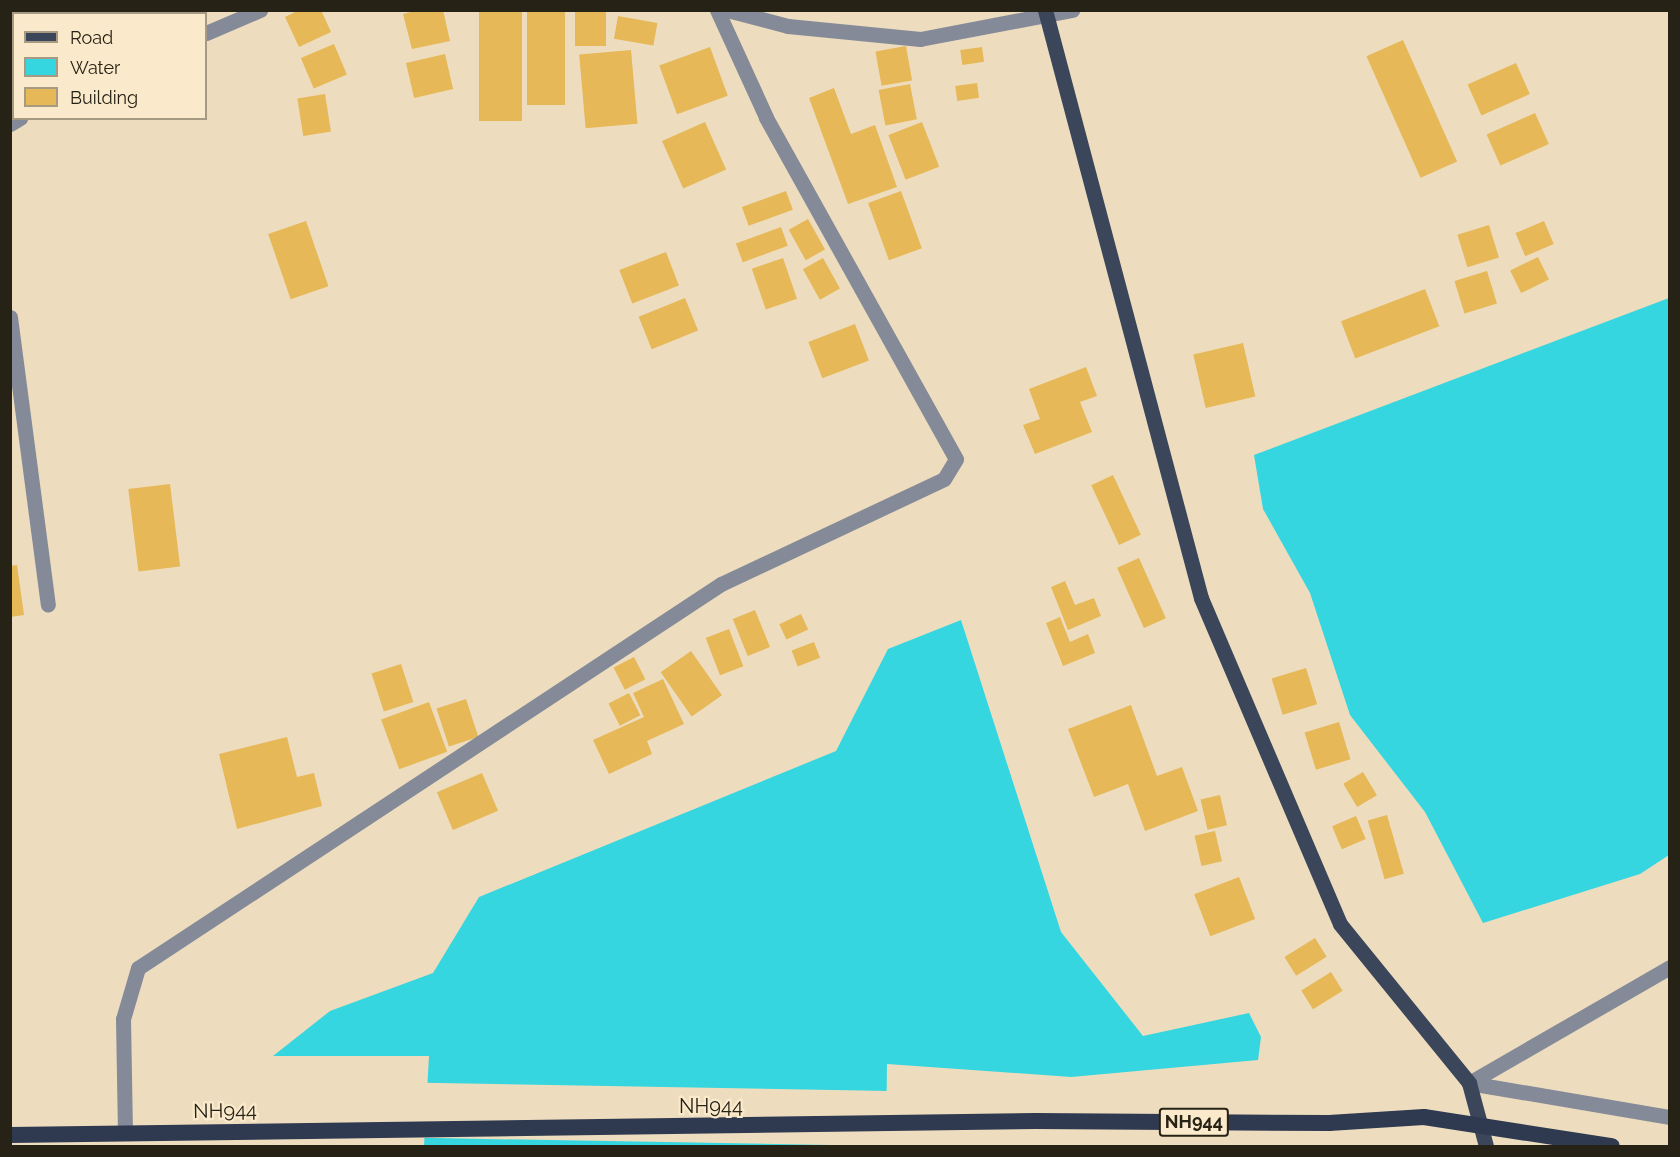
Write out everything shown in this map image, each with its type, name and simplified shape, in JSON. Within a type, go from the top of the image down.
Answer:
[{"type":"highway","name":"NH944","points":[[10,1135],[1424,1117],[1483,1124],[1612,1146]]},
{"type":"main road","points":[[1046,14],[1202,598],[1340,924],[1469,1083],[1483,1124],[1486,1146]]},
{"type":"street","points":[[207,33],[260,10]]},
{"type":"street","points":[[125,1133],[123,1019],[138,968],[721,584],[944,479],[956,459],[766,117],[717,10]]},
{"type":"street","points":[[727,10],[788,26],[920,39],[1072,10]]},
{"type":"street","points":[[10,317],[48,604]]},
{"type":"street","points":[[1469,1083],[1670,968]]},
{"type":"street","points":[[1469,1083],[1670,1117]]},
{"type":"water","points":[[1669,298],[1669,855],[1640,874],[1483,923],[1425,812],[1350,715],[1310,593],[1263,509],[1254,455]]},
{"type":"water","points":[[961,620],[1061,932],[1143,1036],[1249,1013],[1261,1037],[1258,1060],[1071,1077],[887,1064],[886,1146],[424,1146],[429,1056],[273,1056],[330,1011],[433,973],[479,897],[836,751],[888,649]]},
{"type":"pier","points":[[424,1083],[890,1091],[889,1146],[423,1138]]},
{"type":"building","points":[[299,10],[321,10],[331,32],[299,47],[285,17]]},
{"type":"building","points":[[418,10],[443,10],[450,41],[412,49],[403,14]]},
{"type":"building","points":[[479,10],[522,10],[522,121],[479,121]]},
{"type":"building","points":[[527,10],[565,10],[565,105],[527,105]]},
{"type":"building","points":[[575,10],[606,10],[606,46],[575,46]]},
{"type":"building","points":[[618,16],[657,23],[653,46],[614,39]]},
{"type":"building","points":[[1403,40],[1457,162],[1421,178],[1366,56]]},
{"type":"building","points":[[334,44],[347,74],[314,88],[301,58]]},
{"type":"building","points":[[906,46],[912,80],[882,86],[875,51]]},
{"type":"building","points":[[710,47],[728,96],[677,114],[659,65]]},
{"type":"building","points":[[982,47],[984,62],[962,65],[960,50]]},
{"type":"building","points":[[631,50],[637,124],[586,128],[579,55]]},
{"type":"building","points":[[445,54],[453,89],[414,98],[406,63]]},
{"type":"building","points":[[1516,63],[1530,94],[1481,116],[1468,85]]},
{"type":"building","points":[[977,83],[979,98],[957,101],[955,86]]},
{"type":"building","points":[[910,84],[917,119],[885,125],[879,90]]},
{"type":"building","points":[[834,88],[851,134],[875,125],[897,187],[848,204],[809,98]]},
{"type":"building","points":[[325,94],[331,132],[303,136],[297,98]]},
{"type":"building","points":[[1535,113],[1549,144],[1500,166],[1487,135]]},
{"type":"building","points":[[705,122],[726,170],[683,189],[662,141]]},
{"type":"building","points":[[922,122],[939,167],[906,180],[888,135]]},
{"type":"building","points":[[786,191],[793,210],[749,226],[742,207]]},
{"type":"building","points":[[901,191],[922,248],[889,260],[868,203]]},
{"type":"building","points":[[808,219],[825,250],[806,260],[789,230]]},
{"type":"building","points":[[306,221],[328,286],[291,299],[268,234]]},
{"type":"building","points":[[1544,221],[1554,244],[1525,256],[1515,233]]},
{"type":"building","points":[[1489,225],[1499,258],[1467,267],[1457,235]]},
{"type":"building","points":[[781,227],[788,246],[743,262],[736,243]]},
{"type":"building","points":[[666,252],[679,286],[632,304],[619,270]]},
{"type":"building","points":[[1538,257],[1549,279],[1521,293],[1510,271]]},
{"type":"building","points":[[783,258],[797,299],[766,309],[752,269]]},
{"type":"building","points":[[823,258],[840,289],[820,300],[803,269]]},
{"type":"building","points":[[1487,271],[1497,304],[1464,313],[1454,281]]},
{"type":"building","points":[[1425,289],[1439,326],[1355,359],[1341,321]]},
{"type":"building","points":[[685,298],[698,330],[652,349],[639,317]]},
{"type":"building","points":[[855,324],[869,360],[822,378],[808,342]]},
{"type":"building","points":[[1243,343],[1255,397],[1206,408],[1193,354]]},
{"type":"building","points":[[1086,367],[1097,396],[1080,402],[1092,432],[1035,454],[1023,425],[1040,419],[1029,389]]},
{"type":"building","points":[[1113,475],[1141,535],[1119,545],[1091,485]]},
{"type":"building","points":[[170,484],[180,566],[138,571],[128,489]]},
{"type":"building","points":[[1139,558],[1166,618],[1144,628],[1117,568]]},
{"type":"building","points":[[17,565],[24,615],[10,617],[10,566]]},
{"type":"building","points":[[1065,581],[1075,605],[1094,598],[1101,616],[1068,630],[1051,587]]},
{"type":"building","points":[[755,610],[770,647],[748,656],[733,619]]},
{"type":"building","points":[[801,614],[808,629],[786,640],[779,624]]},
{"type":"building","points":[[1060,617],[1070,642],[1088,634],[1095,653],[1063,666],[1046,623]]},
{"type":"building","points":[[729,629],[743,666],[720,675],[706,638]]},
{"type":"building","points":[[814,642],[820,658],[798,666],[792,651]]},
{"type":"building","points":[[691,651],[722,695],[692,716],[661,672]]},
{"type":"building","points":[[634,657],[645,679],[625,690],[614,667]]},
{"type":"building","points":[[401,664],[413,702],[384,712],[372,674]]},
{"type":"building","points":[[1306,668],[1317,704],[1283,715],[1272,679]]},
{"type":"building","points":[[663,679],[684,724],[647,741],[652,754],[609,774],[593,740],[644,717],[633,693]]},
{"type":"building","points":[[629,693],[640,715],[620,726],[609,703]]},
{"type":"building","points":[[466,699],[478,737],[449,747],[437,709]]},
{"type":"building","points":[[429,702],[447,752],[399,769],[381,719]]},
{"type":"building","points":[[1131,705],[1157,776],[1182,767],[1198,811],[1145,831],[1128,784],[1094,797],[1068,729]]},
{"type":"building","points":[[1339,722],[1350,759],[1316,770],[1305,733]]},
{"type":"building","points":[[287,737],[297,777],[314,773],[322,806],[237,829],[219,754]]},
{"type":"building","points":[[1363,772],[1377,795],[1357,807],[1343,784]]},
{"type":"building","points":[[482,773],[498,811],[453,830],[437,792]]},
{"type":"building","points":[[1220,795],[1227,825],[1207,830],[1201,799]]},
{"type":"building","points":[[1387,815],[1404,874],[1385,879],[1368,821]]},
{"type":"building","points":[[1356,816],[1366,839],[1342,849],[1332,826]]},
{"type":"building","points":[[1215,831],[1222,861],[1202,866],[1195,836]]},
{"type":"building","points":[[1239,877],[1255,919],[1210,936],[1194,894]]},
{"type":"building","points":[[1315,938],[1327,957],[1296,976],[1284,957]]},
{"type":"building","points":[[1331,972],[1343,991],[1313,1009],[1301,991]]},
{"type":"waterway","points":[[106,12],[110,10]]}]
